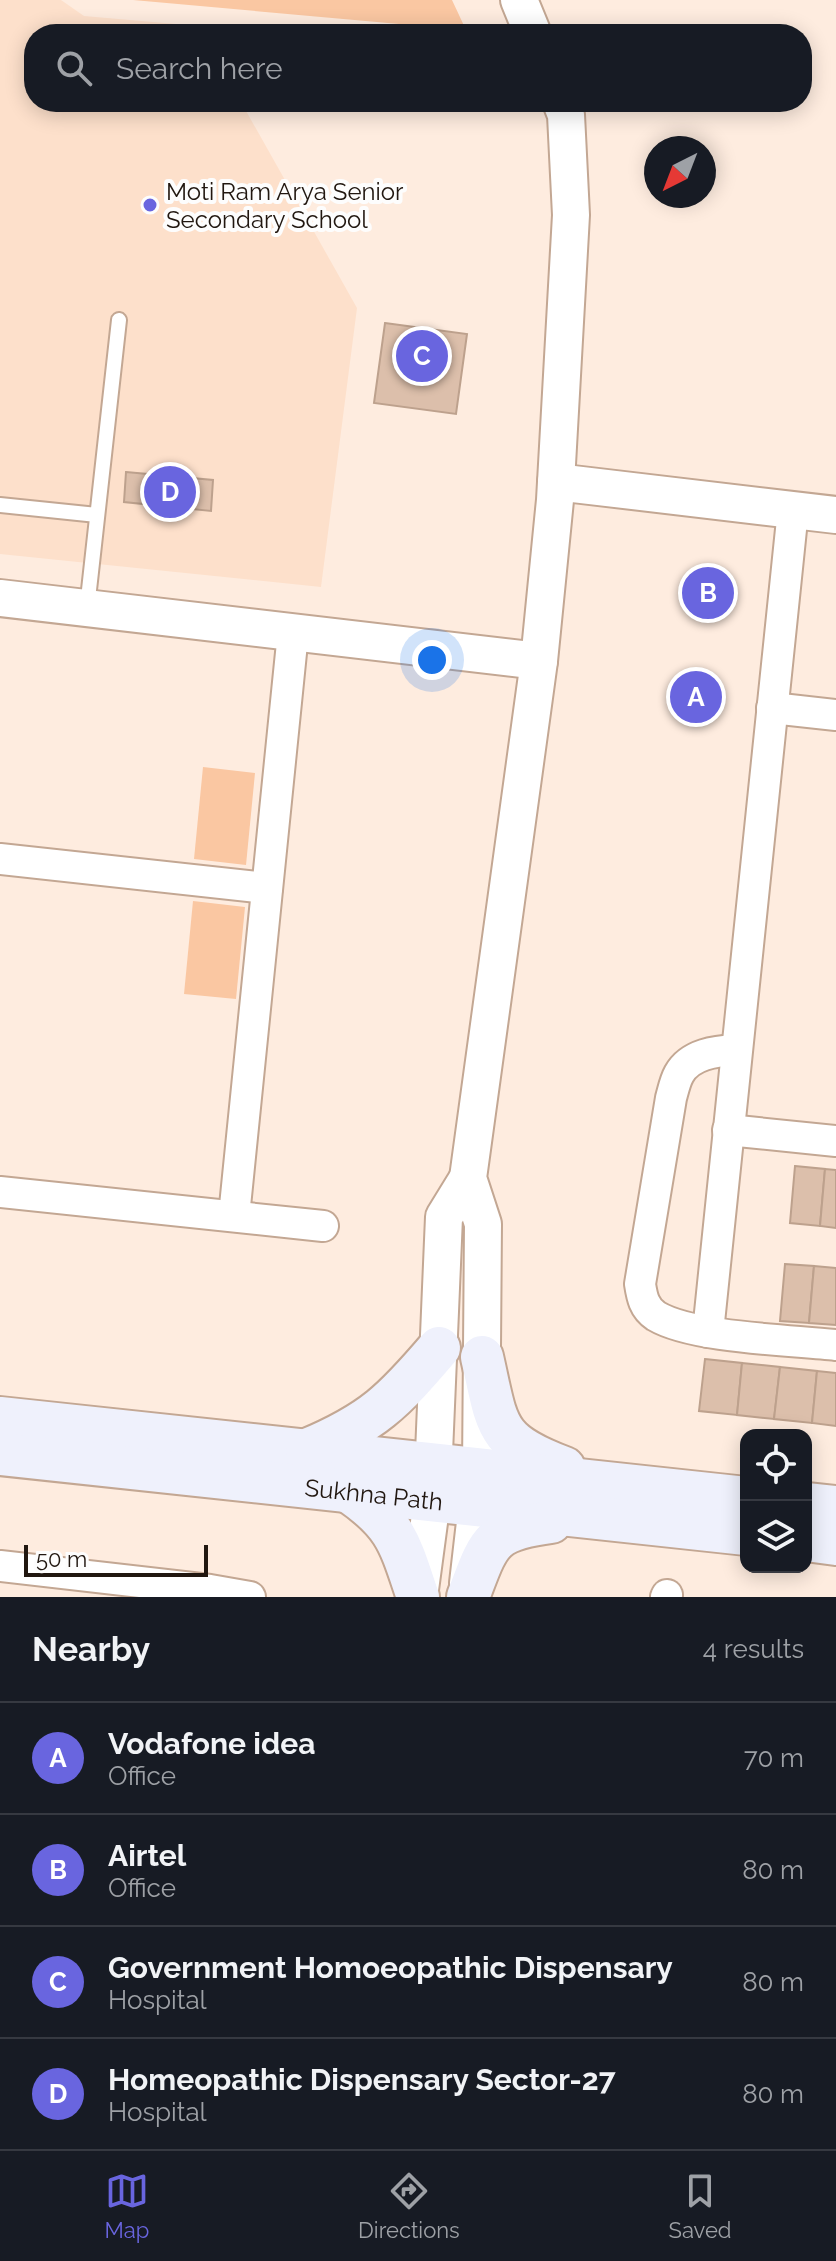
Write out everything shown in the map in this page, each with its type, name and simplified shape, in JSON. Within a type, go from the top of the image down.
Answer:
[{"type":"main road","points":[[306,1451],[342,1436],[389,1404],[439,1348]]},
{"type":"main road","points":[[482,1357],[498,1423],[516,1446],[602,1500]]},
{"type":"main road","name":"Sukhna Path","points":[[0,1418],[306,1451],[432,1482],[478,1487],[602,1500],[740,1498]]},
{"type":"main road","name":"Sukhna Path","points":[[0,1454],[348,1491],[432,1482]]},
{"type":"main road","points":[[348,1491],[384,1519],[403,1553],[418,1597]]},
{"type":"main road","points":[[468,1597],[480,1564],[495,1538],[602,1500]]},
{"type":"main road","name":"Sukhna Path","points":[[602,1500],[740,1533]]},
{"type":"main road","points":[[812,1505],[836,1507]]},
{"type":"main road","points":[[812,1541],[836,1544]]},
{"type":"street","points":[[519,0],[529,24]]},
{"type":"street","points":[[418,1597],[432,1482],[444,1217],[468,1178],[539,661],[556,482],[571,215],[565,112]]},
{"type":"street","points":[[556,482],[836,515]]},
{"type":"street","points":[[708,1332],[793,510]]},
{"type":"street","points":[[0,598],[539,661]]},
{"type":"street","points":[[234,1216],[293,633]]},
{"type":"street","points":[[772,708],[836,715]]},
{"type":"street","points":[[0,859],[267,888]]},
{"type":"street","points":[[736,1050],[698,1056],[679,1072],[671,1098],[640,1284],[643,1301],[654,1315],[681,1327],[836,1345]]},
{"type":"street","points":[[728,1130],[836,1141]]},
{"type":"street","points":[[468,1178],[483,1224],[478,1487],[468,1597]]},
{"type":"street","points":[[0,1192],[323,1226]]},
{"type":"street","points":[[0,1566],[250,1597]]},
{"type":"lane","points":[[87,609],[119,320]]},
{"type":"lane","points":[[0,505],[97,515]]},
{"type":"shaded area","name":"Moti Ram Arya Senior Secondary School","points":[[0,0],[61,0],[84,16],[176,24],[24,24],[24,112],[247,112],[357,308],[321,587],[0,554]]},
{"type":"shaded area","points":[[133,0],[452,0],[463,24],[399,24]]},
{"type":"shaded area","points":[[203,767],[255,773],[246,865],[194,859]]},
{"type":"shaded area","points":[[193,901],[245,907],[236,999],[184,994]]},
{"type":"building","points":[[385,323],[467,334],[456,414],[374,403]]},
{"type":"building","points":[[126,472],[213,480],[211,511],[124,502]]},
{"type":"building","points":[[795,1166],[825,1169],[820,1226],[790,1223]]},
{"type":"building","points":[[825,1169],[836,1170],[836,1228],[820,1226]]},
{"type":"building","points":[[785,1264],[814,1266],[809,1323],[780,1321]]},
{"type":"building","points":[[814,1266],[836,1268],[836,1325],[809,1323]]},
{"type":"building","points":[[705,1359],[742,1363],[737,1415],[699,1411]]},
{"type":"building","points":[[742,1363],[780,1367],[774,1419],[737,1415]]},
{"type":"building","points":[[780,1367],[817,1371],[812,1423],[774,1419]]},
{"type":"building","points":[[817,1371],[836,1373],[836,1426],[812,1423]]},
{"type":"place","name":"Moti Ram Arya Senior Secondary School","points":[[150,205]]},
{"type":"place","name":"Government Homoeopathic Dispensary","points":[[422,356]]},
{"type":"place","name":"Homeopathic Dispensary Sector-27","points":[[170,492]]},
{"type":"place","name":"Airtel","points":[[708,593]]},
{"type":"place","name":"Vodafone idea","points":[[696,697]]}]
